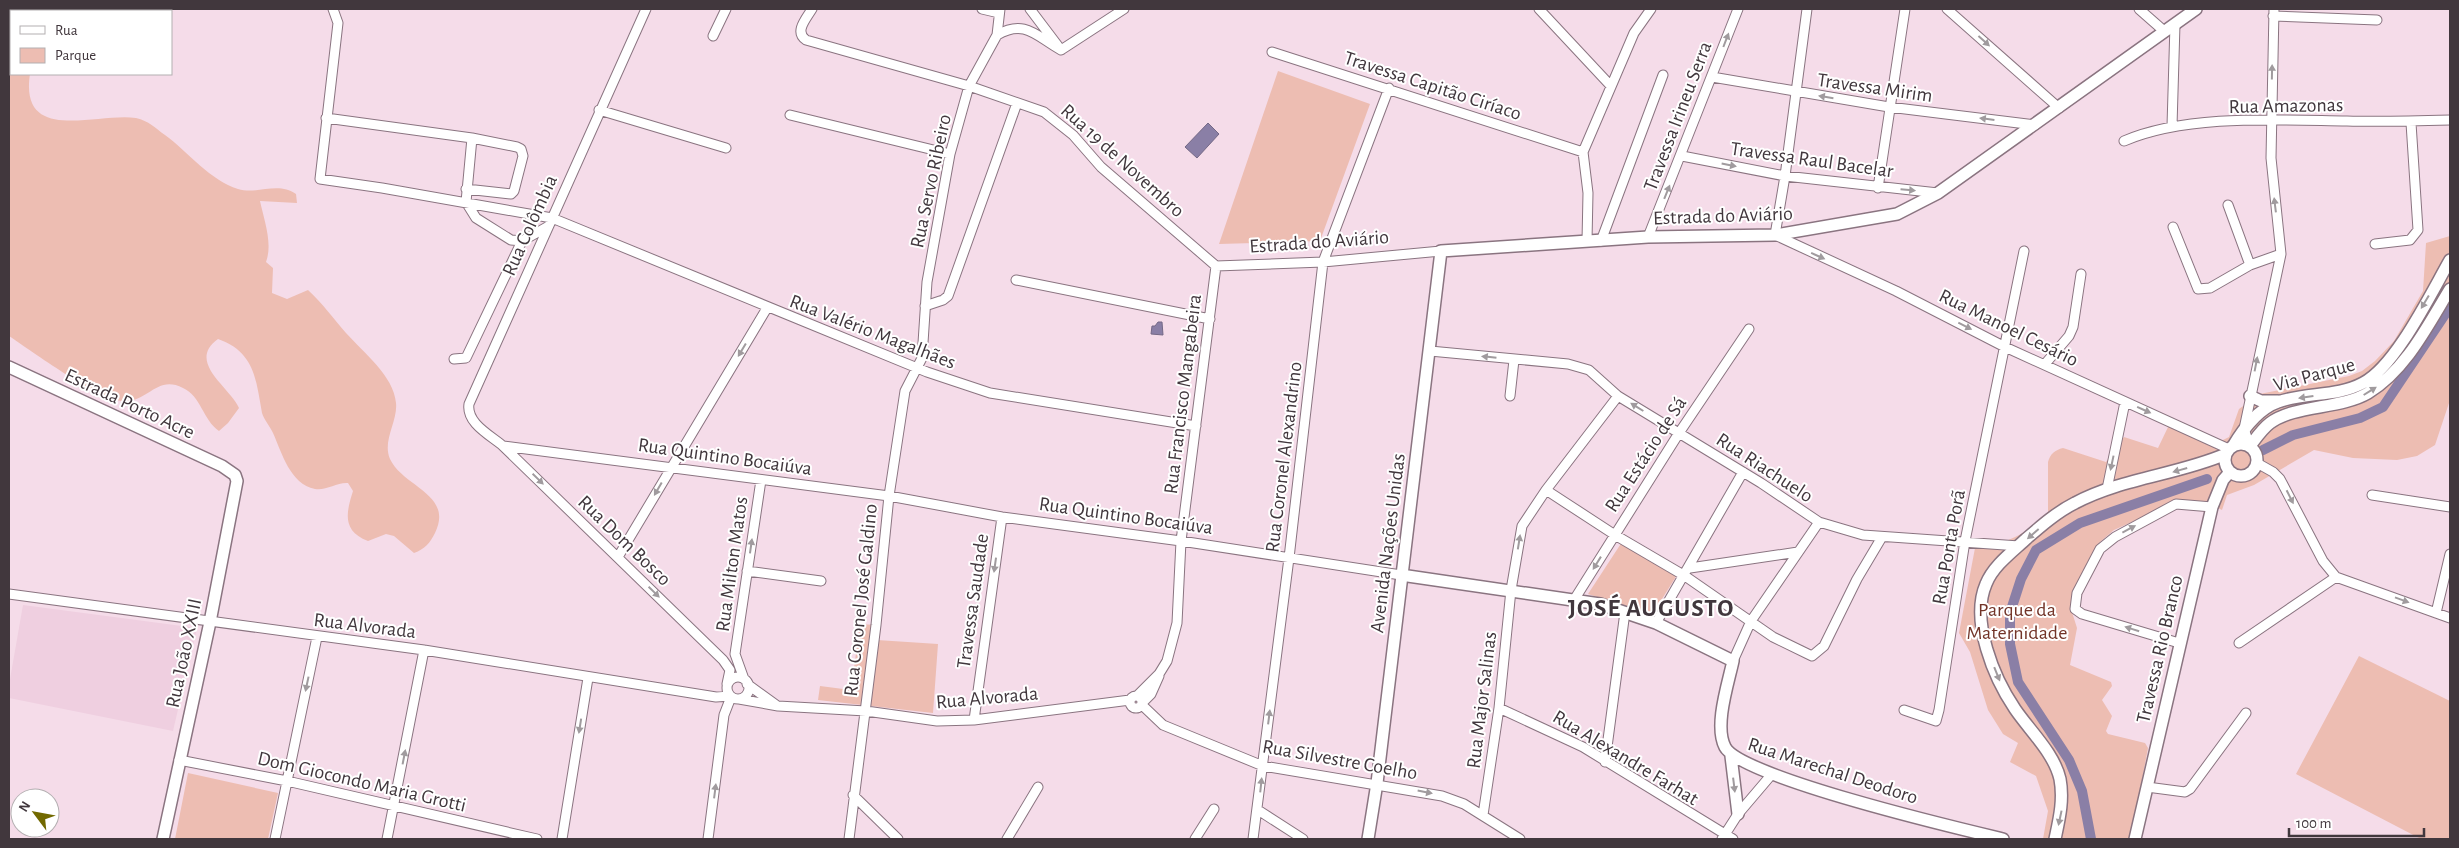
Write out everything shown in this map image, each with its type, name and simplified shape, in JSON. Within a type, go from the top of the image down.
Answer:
[{"type":"street","points":[[333,9],[338,23],[326,118],[472,138],[521,149],[523,156],[514,191],[511,194],[466,189]]},
{"type":"street","name":"Rua Colômbia","points":[[502,446],[472,420],[468,412],[469,404],[599,110],[646,9]]},
{"type":"street","points":[[712,36],[726,9]]},
{"type":"street","name":"Rua 19 de Novembro","points":[[812,9],[800,31],[806,40],[970,86],[1044,112],[1061,124],[1101,168],[1216,266]]},
{"type":"street","points":[[982,9],[999,11]]},
{"type":"street","points":[[1061,50],[1124,9]]},
{"type":"street","points":[[1538,9],[1610,85]]},
{"type":"street","points":[[1587,241],[1588,193],[1583,152],[1610,85],[1634,33],[1650,9]]},
{"type":"street","name":"Travessa Irineu Serra","points":[[1648,237],[1682,156],[1738,9]]},
{"type":"street","points":[[1774,235],[1785,176],[1807,9]]},
{"type":"street","points":[[1878,188],[1888,107],[1905,9]]},
{"type":"street","points":[[1947,9],[2060,108]]},
{"type":"street","points":[[2139,9],[2164,31]]},
{"type":"street","name":"Estrada do Aviário","points":[[1216,266],[1324,262],[1441,251],[1648,237],[1774,235],[1897,214],[1938,193],[2060,108],[2196,9]]},
{"type":"street","name":"Rua Servo Ribeiro","points":[[917,368],[922,358],[927,282],[950,154],[970,86],[997,35],[999,11]]},
{"type":"street","points":[[1023,28],[1032,11],[1061,50]]},
{"type":"street","points":[[2229,450],[2225,464],[2230,472],[2238,476],[2246,476],[2253,471],[2257,463],[2255,451],[2250,446],[2244,429],[2281,254],[2273,193],[2271,120],[2274,13],[2377,20]]},
{"type":"street","points":[[2172,126],[2175,24]]},
{"type":"street","points":[[997,35],[1011,28],[1023,28],[1061,50]]},
{"type":"street","name":"Travessa Capitão Ciríaco","points":[[1272,52],[1389,88],[1583,152]]},
{"type":"street","points":[[1601,241],[1663,75]]},
{"type":"street","name":"Travessa Mirim","points":[[1712,77],[1888,107],[2035,125]]},
{"type":"street","name":"Rua Coronel Alexandrino","points":[[1253,839],[1290,558],[1324,262],[1389,88]]},
{"type":"street","points":[[925,306],[944,300],[948,296],[1016,103]]},
{"type":"street","points":[[599,110],[726,148]]},
{"type":"street","points":[[790,115],[950,154]]},
{"type":"street","name":"Rua Valério Magalhães","points":[[326,118],[320,179],[466,202],[552,218],[767,308],[917,368],[990,393],[1196,426]]},
{"type":"street","name":"Rua Amazonas","points":[[2124,141],[2146,132],[2172,126],[2271,120],[2412,122],[2450,120]]},
{"type":"street","points":[[2375,244],[2410,240],[2418,230],[2412,122]]},
{"type":"street","points":[[472,138],[466,202],[476,218],[511,240],[522,241],[547,227]]},
{"type":"street","name":"Travessa Raul Bacelar","points":[[1682,156],[1785,176],[1878,188],[1938,193]]},
{"type":"street","points":[[2228,205],[2250,265]]},
{"type":"street","points":[[2173,227],[2198,289],[2210,288],[2250,265],[2281,254]]},
{"type":"street","name":"Rua Manoel Cesário","points":[[1774,235],[1896,291],[2005,346],[2229,450]]},
{"type":"street","points":[[454,359],[466,358],[522,241]]},
{"type":"street","name":"Avenida Nações Unidas","points":[[1368,839],[1377,783],[1441,251]]},
{"type":"street","name":"Rua Ponta Porã","points":[[1904,710],[1936,721],[1943,694],[1965,541],[2024,251]]},
{"type":"street","name":"Via Parque","points":[[2229,450],[2244,429],[2262,411],[2280,401],[2346,390],[2364,383],[2379,372],[2402,341],[2450,260]]},
{"type":"street","name":"Rua Francisco Mangabeira","points":[[1136,703],[1167,662],[1177,623],[1181,541],[1216,266]]},
{"type":"street","points":[[2045,364],[2069,336],[2073,326],[2081,274]]},
{"type":"street","points":[[1016,280],[1210,318]]},
{"type":"street","name":"Via Parque","points":[[2250,446],[2271,422],[2287,416],[2348,401],[2367,394],[2385,381],[2418,340],[2450,289]]},
{"type":"street","points":[[618,557],[767,308]]},
{"type":"street","name":"Rua Estácio de Sá","points":[[1574,600],[1679,433],[1749,329]]},
{"type":"street","name":"Rua Riachuelo","points":[[1430,351],[1579,366],[1589,370],[1618,396],[1743,472],[1820,522],[1863,535],[2019,546]]},
{"type":"street","points":[[1510,396],[1514,360]]},
{"type":"street","name":"Estrada Porto Acre","points":[[9,367],[209,460],[235,475]]},
{"type":"street","name":"Rua Coronel José Galdino","points":[[849,839],[853,795],[866,711],[889,496],[905,391],[917,368]]},
{"type":"street","name":"Rua Major Salinas","points":[[1483,815],[1499,708],[1511,590],[1522,526],[1546,490],[1618,396]]},
{"type":"street","points":[[2250,396],[2261,401],[2280,401]]},
{"type":"street","points":[[2107,489],[2125,402]]},
{"type":"street","points":[[2055,839],[2062,807],[2060,780],[2054,764],[2014,707],[2000,681],[1985,643],[1980,624],[1986,584],[2006,558],[2019,546],[2055,515],[2075,503],[2107,489],[2178,471],[2241,444],[2250,446]]},
{"type":"street","name":"Rua Quintino Bocaiúva","points":[[502,446],[889,496],[1002,517],[1181,541],[1600,604],[1656,623],[1733,662]]},
{"type":"street","name":"Rua Dom Bosco","points":[[502,446],[618,557],[730,658]]},
{"type":"street","points":[[2257,463],[2273,472],[2280,479],[2323,561],[2336,577],[2450,618]]},
{"type":"street","points":[[1656,623],[1743,472]]},
{"type":"street","name":"Travessa Rio Branco","points":[[2135,839],[2212,507],[2223,480],[2230,472]]},
{"type":"street","name":"Rua João XXIII","points":[[163,839],[237,487],[235,475]]},
{"type":"street","name":"Rua Milton Matos","points":[[746,681],[730,658],[747,571],[761,480]]},
{"type":"street","points":[[1546,490],[1615,536],[1687,572],[1773,637],[1812,656],[1824,646],[1857,579],[1882,537]]},
{"type":"street","points":[[2372,495],[2450,506]]},
{"type":"street","points":[[2179,644],[2082,614],[2075,610],[2077,594],[2100,549],[2115,537],[2176,504],[2212,507]]},
{"type":"street","name":"Travessa Saudade","points":[[974,720],[1002,517]]},
{"type":"street","name":"Rua Marechal Deodoro","points":[[1820,522],[1751,621],[1733,662],[1721,727],[1722,741],[1731,756],[1772,774],[1965,835],[2003,839]]},
{"type":"street","points":[[1687,572],[1798,552]]},
{"type":"street","points":[[2436,613],[2450,554]]},
{"type":"street","points":[[747,571],[821,582]]},
{"type":"street","points":[[2238,643],[2336,577]]},
{"type":"street","name":"Rua Alvorada","points":[[9,594],[424,650],[588,678],[716,697],[731,693],[748,692],[746,681],[734,678],[731,693]]},
{"type":"street","points":[[1605,762],[1625,612]]},
{"type":"street","points":[[275,839],[318,636]]},
{"type":"street","points":[[387,839],[424,650]]},
{"type":"street","points":[[708,839],[724,715],[731,693],[730,658]]},
{"type":"street","points":[[562,839],[588,678]]},
{"type":"street","points":[[746,681],[778,706]]},
{"type":"street","name":"Rua Alvorada","points":[[731,693],[778,706],[866,711],[937,721],[974,720],[1109,703],[1136,703]]},
{"type":"street","name":"Rua Silvestre Coelho","points":[[1136,703],[1163,725],[1263,766],[1377,783],[1442,796],[1464,804],[1520,839]]},
{"type":"street","name":"Rua Alexandre Farhat","points":[[1499,708],[1554,732],[1726,838]]},
{"type":"street","points":[[2147,787],[2185,792],[2190,789],[2246,713]]},
{"type":"street","points":[[1731,756],[1738,814]]},
{"type":"street","name":"Dom Giocondo Maria Grotti","points":[[179,760],[287,781],[537,839]]},
{"type":"street","points":[[1726,838],[1738,814],[1772,774]]},
{"type":"street","points":[[1007,839],[1038,787]]},
{"type":"street","points":[[853,795],[898,839]]},
{"type":"street","points":[[1195,839],[1214,809]]},
{"type":"street","points":[[1258,810],[1303,839]]},
{"type":"shaded area","points":[[1208,123],[1219,134],[1197,158],[1185,147]]},
{"type":"shaded area","points":[[1158,322],[1162,322],[1163,335],[1151,334],[1152,326],[1155,326]]},
{"type":"shaded area","points":[[23,605],[197,628],[173,731],[9,698],[9,685]]},
{"type":"green space","points":[[9,18],[10,75],[30,75],[30,96],[37,110],[49,118],[65,120],[120,117],[141,119],[155,127],[209,173],[228,185],[245,190],[275,188],[289,190],[296,194],[297,203],[260,201],[269,247],[266,262],[273,268],[272,293],[287,299],[308,290],[384,374],[390,383],[396,403],[395,417],[388,445],[390,459],[396,469],[433,500],[438,509],[439,520],[435,533],[424,548],[414,553],[394,536],[386,534],[368,541],[354,532],[348,520],[353,491],[348,483],[315,489],[299,481],[288,467],[272,430],[263,416],[258,389],[252,368],[247,359],[240,351],[218,339],[209,348],[208,365],[239,408],[228,423],[219,431],[209,421],[194,397],[183,388],[166,385],[130,401],[110,398],[81,383],[9,336]]},
{"type":"green space","points":[[1278,71],[1370,104],[1320,241],[1219,244]]},
{"type":"green space","name":"Parque da Maternidade","points":[[2450,236],[2450,400],[2435,445],[2417,456],[2397,460],[2353,458],[2314,450],[2254,485],[2227,495],[2222,510],[2208,503],[2176,502],[2114,530],[2100,542],[2082,574],[2071,609],[2077,628],[2070,665],[2111,682],[2112,686],[2102,700],[2112,716],[2106,731],[2108,734],[2145,743],[2148,748],[2131,839],[2043,839],[2048,811],[2036,776],[2010,762],[2018,743],[2003,734],[1988,710],[1970,652],[1959,633],[1975,548],[2009,540],[2036,523],[2048,512],[2048,462],[2053,453],[2058,450],[2063,448],[2106,462],[2124,437],[2158,448],[2169,425],[2213,445],[2229,437],[2239,409],[2260,394],[2349,376],[2362,371],[2375,361],[2394,341],[2423,291],[2426,243]]},
{"type":"green space","points":[[1622,542],[1677,575],[1652,615],[1588,594]]},
{"type":"green space","points":[[860,624],[876,625],[877,640],[938,644],[933,713],[818,700],[820,686],[851,690]]},
{"type":"green space","points":[[2359,656],[2450,701],[2450,839],[2421,839],[2296,774]]},
{"type":"green space","points":[[188,773],[278,793],[268,839],[175,839]]},
{"type":"waterway","points":[[2263,450],[2293,435],[2360,418],[2383,407],[2450,307]]},
{"type":"waterway","points":[[2091,839],[2082,791],[2069,760],[2018,682],[2010,644],[2010,613],[2021,579],[2036,550],[2080,523],[2207,479]]},
{"type":"district","name":"JOSÉ AUGUSTO","points":[[1651,607]]}]
